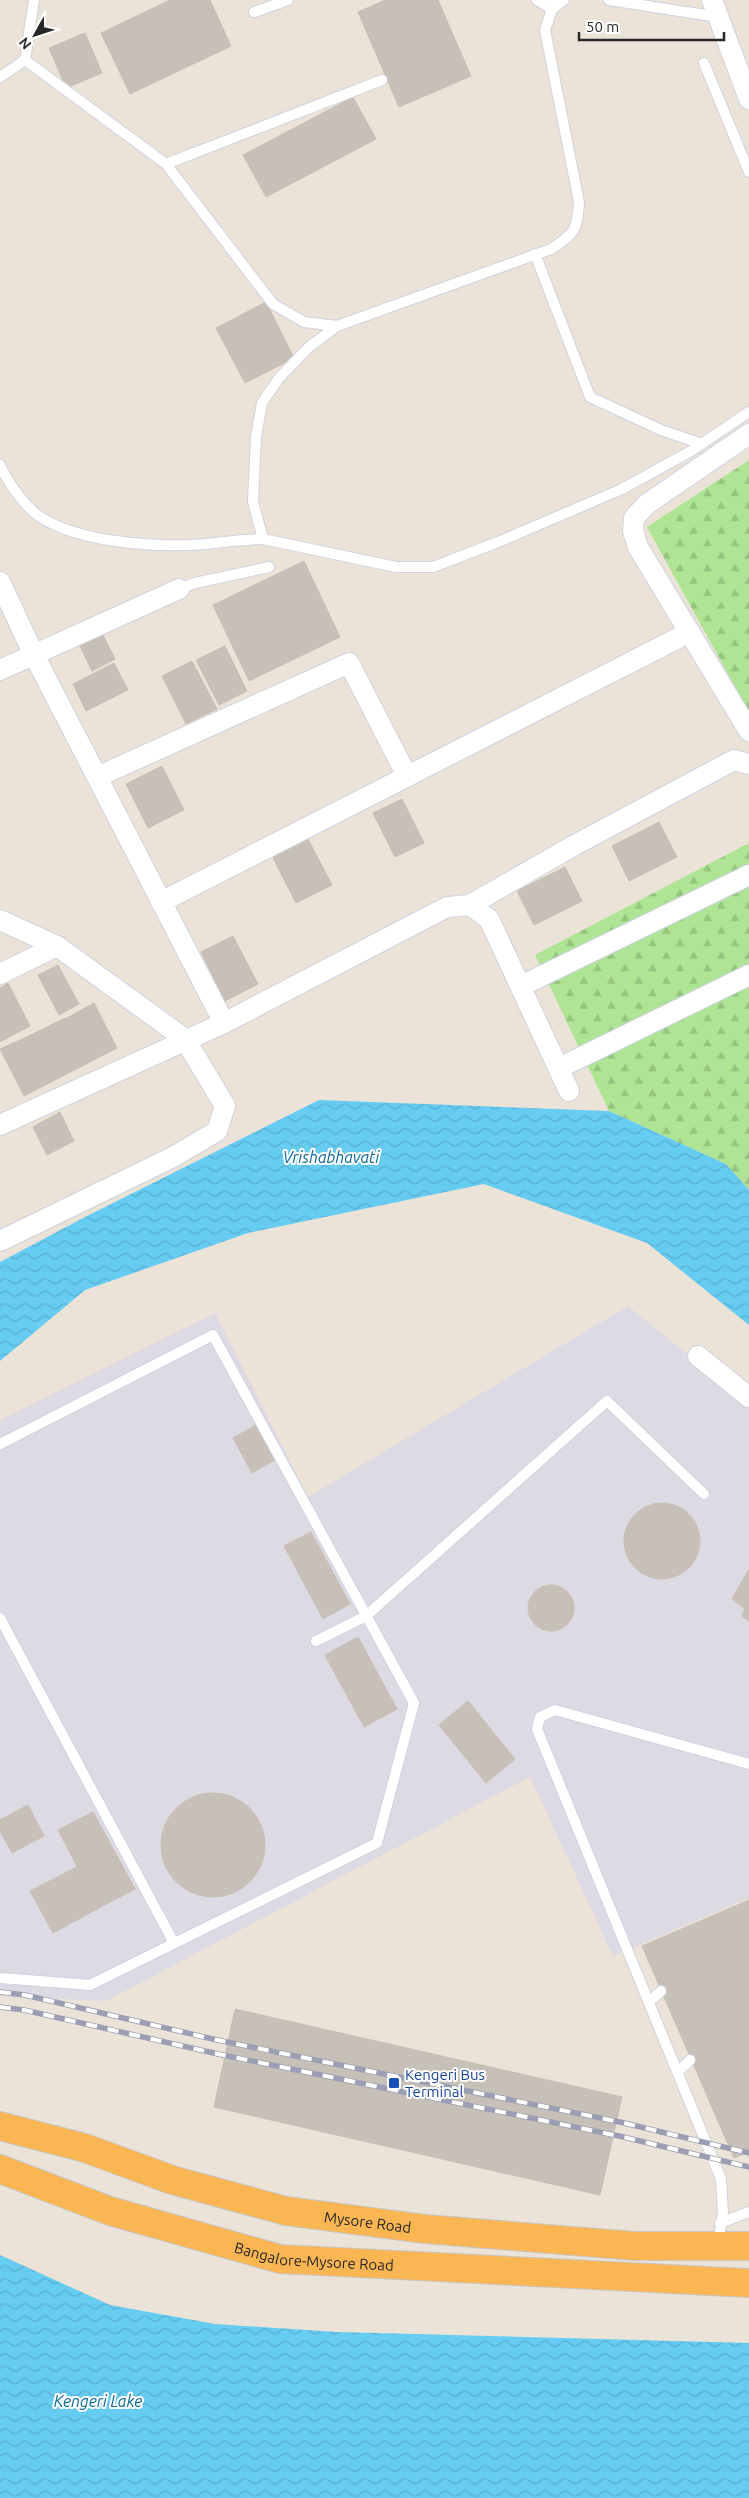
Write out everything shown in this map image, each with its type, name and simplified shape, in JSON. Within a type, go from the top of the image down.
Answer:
[{"type":"highway","name":"Mysore Road","points":[[0,2126],[85,2148],[172,2180],[286,2211],[425,2229],[626,2245],[719,2234],[749,2246]]},
{"type":"highway","name":"Bangalore-Mysore Road","points":[[0,2169],[110,2211],[280,2259],[641,2279],[749,2283]]},
{"type":"street","points":[[715,8],[749,99]]},
{"type":"street","points":[[749,434],[647,504],[634,518],[633,531],[638,547],[749,731]]},
{"type":"street","points":[[0,582],[33,653],[224,1023]]},
{"type":"street","points":[[0,670],[33,653],[179,589]]},
{"type":"street","points":[[161,902],[690,632]]},
{"type":"street","points":[[97,777],[349,664],[407,776]]},
{"type":"street","points":[[0,1124],[224,1023],[447,907],[470,905],[734,760],[749,764]]},
{"type":"street","points":[[521,986],[749,874]]},
{"type":"street","points":[[470,905],[489,920],[570,1090]]},
{"type":"street","points":[[0,920],[57,946],[185,1039],[225,1106],[217,1130],[172,1157],[0,1241]]},
{"type":"street","points":[[0,974],[57,946]]},
{"type":"street","points":[[559,1068],[749,975]]},
{"type":"street","points":[[698,1356],[749,1397]]},
{"type":"lane","points":[[0,78],[25,60],[34,0]]},
{"type":"lane","points":[[254,12],[288,0]]},
{"type":"lane","points":[[537,0],[552,4],[564,0]]},
{"type":"lane","points":[[609,0],[715,8]]},
{"type":"lane","points":[[263,539],[253,502],[256,436],[262,403],[279,378],[309,347],[337,326],[550,249],[566,239],[577,227],[580,202],[544,30],[552,4]]},
{"type":"lane","points":[[25,60],[166,164],[273,304],[304,322],[337,326]]},
{"type":"lane","points":[[704,63],[749,172]]},
{"type":"lane","points":[[166,164],[382,80]]},
{"type":"lane","points":[[535,254],[590,398],[661,430],[702,444]]},
{"type":"lane","points":[[0,464],[7,481],[40,518],[74,533],[124,541],[187,545],[263,539],[396,567],[433,567],[498,542],[622,489],[702,444],[749,412]]},
{"type":"lane","points":[[179,589],[195,583],[269,567]]},
{"type":"lane","points":[[0,1444],[214,1335],[414,1703],[377,1843],[90,1985],[0,1978]]},
{"type":"lane","points":[[316,1641],[366,1616],[607,1400],[704,1494]]},
{"type":"lane","points":[[0,1618],[174,1943]]},
{"type":"lane","points":[[719,2234],[723,2213],[721,2179],[537,1729],[540,1717],[555,1710],[749,1764]]},
{"type":"lane","points":[[648,2002],[661,1990]]},
{"type":"lane","points":[[678,2072],[690,2060]]},
{"type":"lane","points":[[719,2234],[749,2212]]},
{"type":"shaded area","points":[[628,1306],[749,1404],[749,1898],[613,1956],[530,1777],[106,2001],[0,1996],[0,1420],[215,1313],[308,1497]]},
{"type":"green space","points":[[749,460],[749,712],[647,527]]},
{"type":"green space","points":[[749,843],[749,1190],[726,1164],[609,1111],[535,955]]},
{"type":"water","name":"Vrishabhavati","points":[[319,1100],[609,1111],[726,1164],[749,1190],[749,1325],[647,1243],[484,1184],[248,1233],[85,1290],[0,1361],[0,1262],[87,1216]]},
{"type":"water","name":"Kengeri Lake","points":[[0,2255],[110,2305],[215,2324],[337,2332],[749,2343],[749,2498],[0,2498]]},
{"type":"building","points":[[170,0],[210,0],[231,46],[130,94],[101,33]]},
{"type":"building","points":[[385,0],[438,0],[471,76],[399,107],[358,12]]},
{"type":"building","points":[[85,33],[102,73],[66,88],[49,48]]},
{"type":"building","points":[[353,97],[376,139],[266,197],[243,155]]},
{"type":"building","points":[[266,302],[294,358],[245,383],[216,328]]},
{"type":"building","points":[[304,561],[340,637],[249,681],[213,605]]},
{"type":"building","points":[[101,631],[115,659],[92,671],[78,642]]},
{"type":"building","points":[[225,646],[247,691],[219,705],[196,660]]},
{"type":"building","points":[[192,661],[217,709],[186,724],[162,676]]},
{"type":"building","points":[[114,663],[128,690],[86,711],[73,684]]},
{"type":"building","points":[[162,766],[184,810],[148,828],[126,784]]},
{"type":"building","points":[[402,799],[424,843],[395,857],[373,813]]},
{"type":"building","points":[[659,822],[677,857],[629,881],[612,846]]},
{"type":"building","points":[[308,839],[332,885],[296,903],[272,856]]},
{"type":"building","points":[[565,867],[582,901],[534,925],[517,891]]},
{"type":"building","points":[[233,936],[258,984],[225,1001],[201,952]]},
{"type":"building","points":[[58,965],[79,1004],[59,1015],[38,975]]},
{"type":"building","points":[[8,983],[30,1026],[0,1042],[0,988]]},
{"type":"building","points":[[94,1003],[117,1048],[88,1063],[65,1019]]},
{"type":"building","points":[[65,1018],[88,1063],[57,1079],[33,1034]]},
{"type":"building","points":[[33,1034],[57,1079],[24,1096],[0,1049]]},
{"type":"building","points":[[60,1112],[74,1141],[47,1155],[33,1127]]},
{"type":"building","points":[[256,1425],[275,1460],[252,1473],[233,1438]]},
{"type":"building","points":[[662,1503],[677,1506],[689,1514],[697,1526],[700,1541],[697,1556],[689,1568],[677,1576],[662,1579],[647,1576],[635,1568],[627,1556],[624,1541],[627,1526],[635,1514],[647,1506]]},
{"type":"building","points":[[311,1532],[350,1604],[323,1619],[284,1546]]},
{"type":"building","points":[[749,1569],[749,1621],[742,1616],[745,1609],[732,1599]]},
{"type":"building","points":[[546,1585],[556,1585],[568,1591],[573,1599],[573,1617],[568,1625],[560,1630],[546,1631],[538,1628],[531,1621],[528,1613],[528,1603],[531,1595],[538,1588]]},
{"type":"building","points":[[358,1637],[397,1709],[364,1727],[325,1655]]},
{"type":"building","points":[[468,1701],[515,1759],[486,1783],[439,1725]]},
{"type":"building","points":[[213,1793],[233,1797],[250,1808],[261,1825],[265,1845],[261,1865],[250,1882],[233,1893],[213,1897],[193,1893],[176,1882],[165,1865],[161,1845],[165,1825],[176,1808],[193,1797]]},
{"type":"building","points":[[28,1805],[44,1836],[12,1853],[0,1831],[0,1820]]},
{"type":"building","points":[[93,1812],[135,1889],[99,1908],[58,1830]]},
{"type":"building","points":[[77,1867],[99,1908],[53,1933],[30,1891]]},
{"type":"building","points":[[749,1900],[749,2152],[734,2158],[642,1946]]},
{"type":"building","points":[[235,2009],[622,2097],[600,2195],[214,2107]]},
{"type":"railway","points":[[0,1992],[25,1995],[217,2040],[620,2122],[749,2153]]},
{"type":"railway","points":[[0,2007],[24,2010],[218,2054],[619,2136],[749,2167]]},
{"type":"place","name":"Kengeri Bus Terminal","points":[[394,2083]]}]
